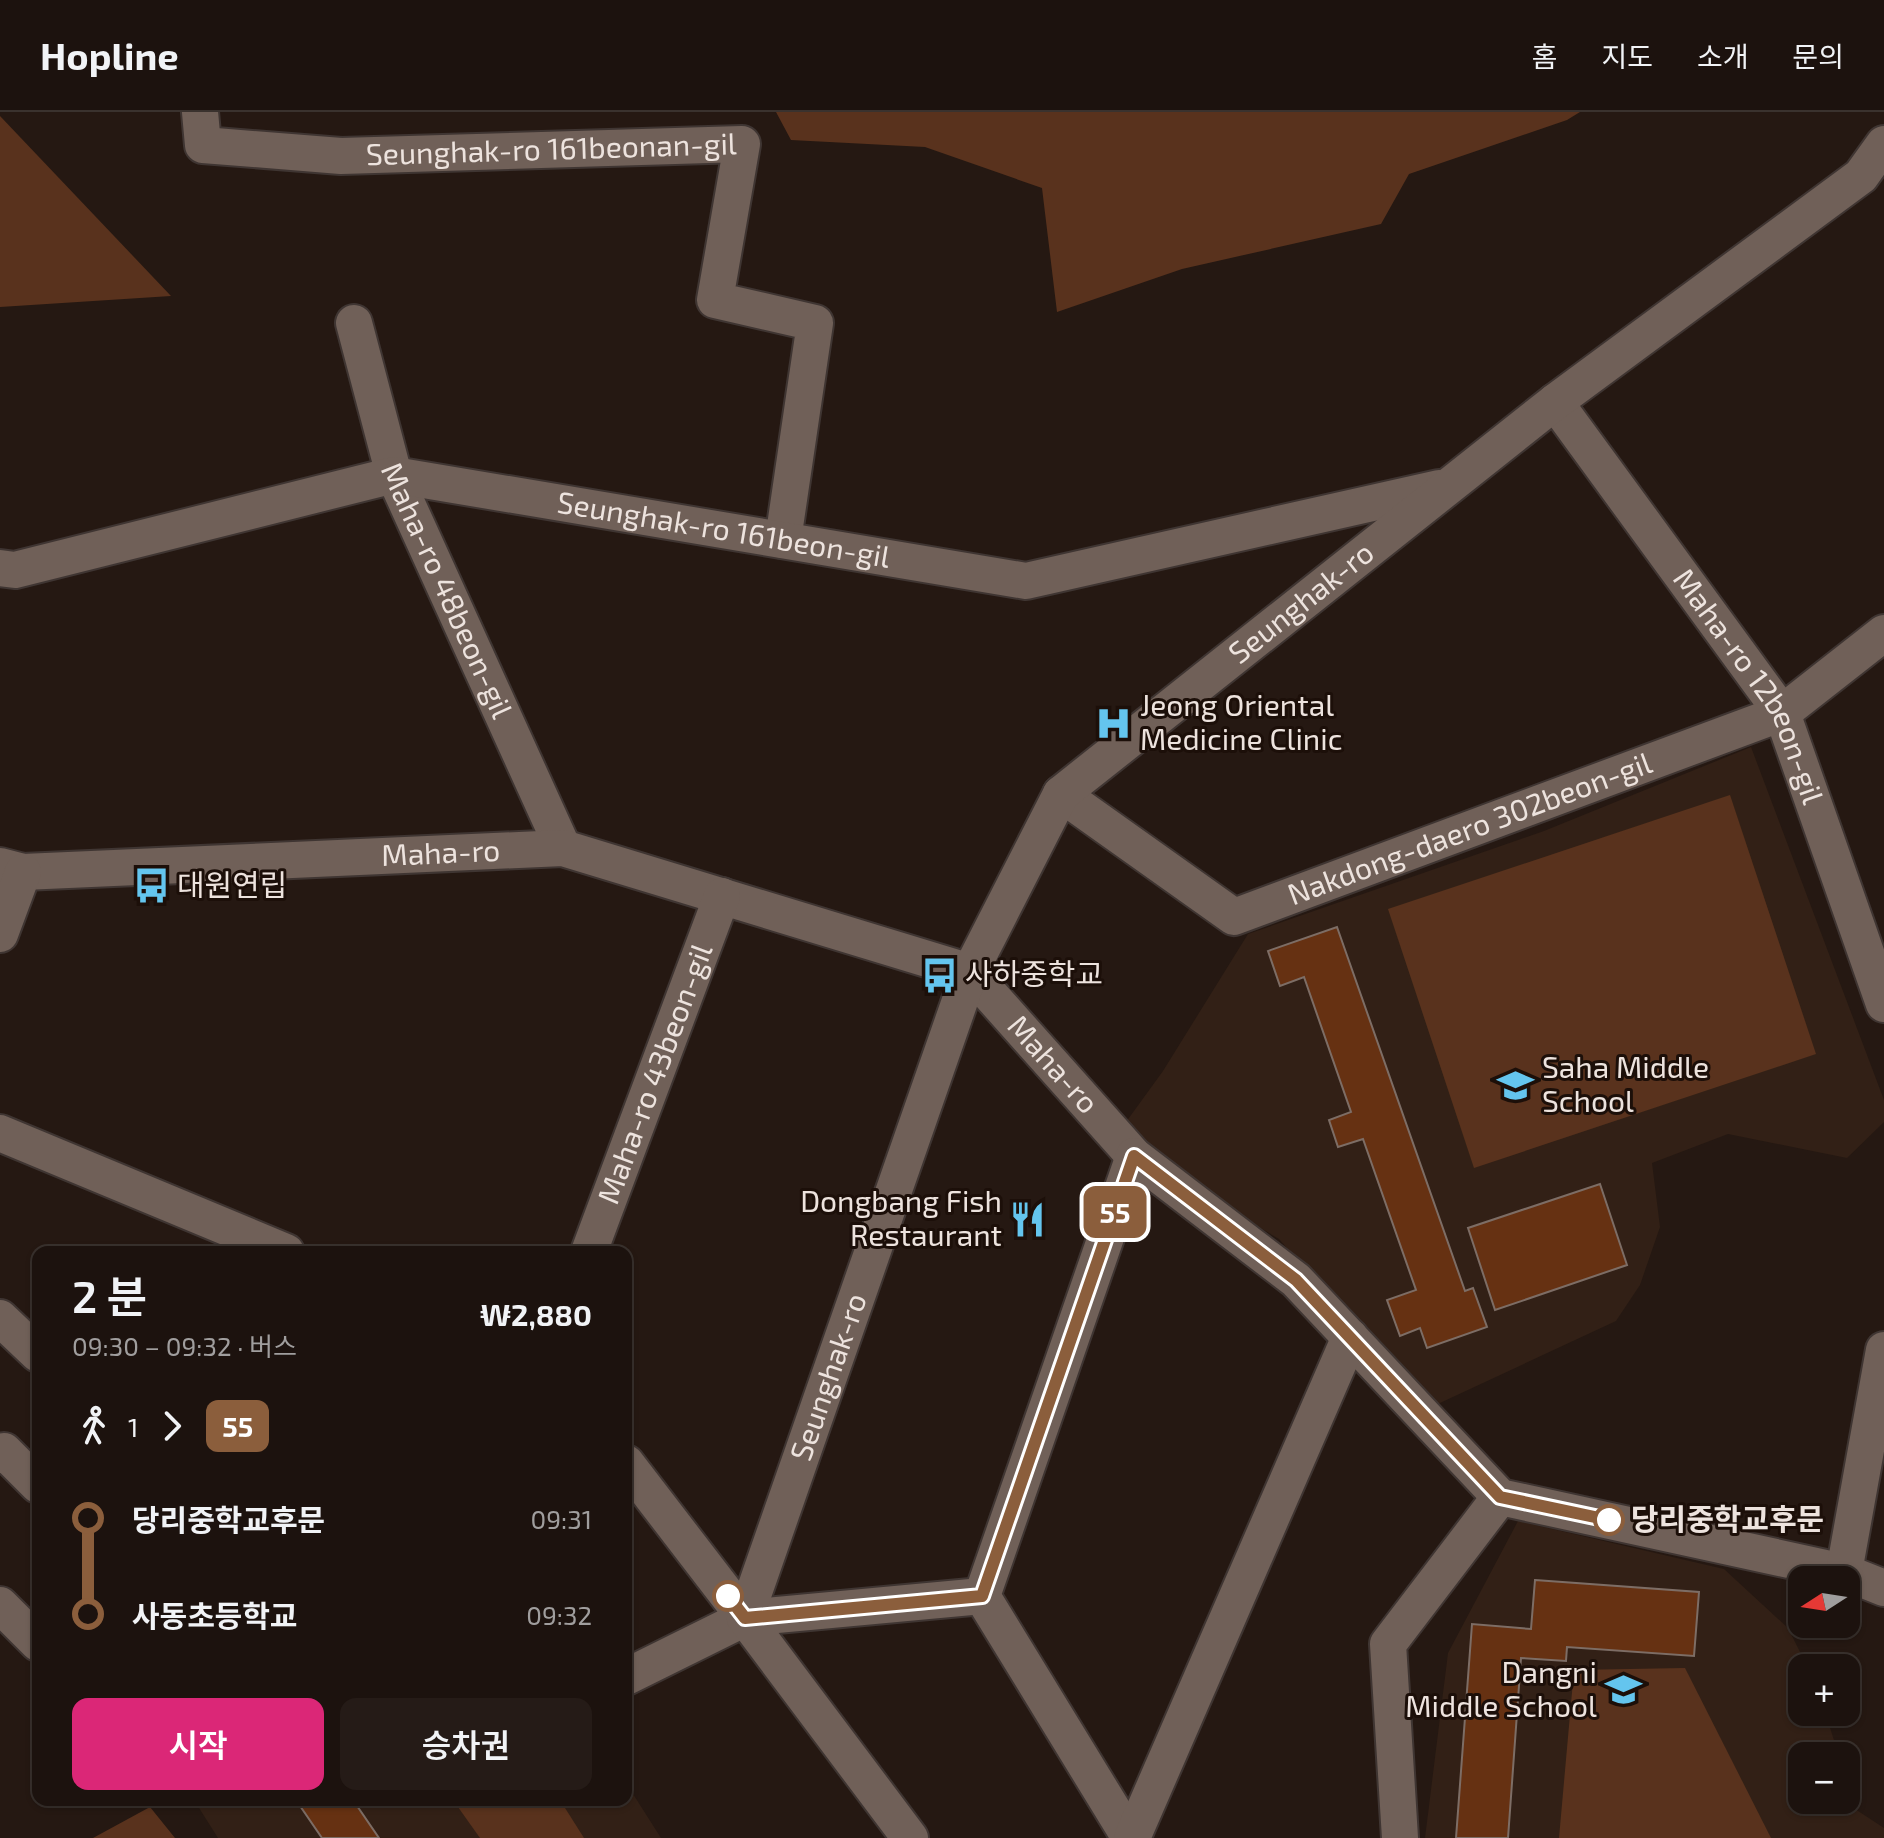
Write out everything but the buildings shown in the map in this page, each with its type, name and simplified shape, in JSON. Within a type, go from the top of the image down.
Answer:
[{"type":"street","name":"Seunghak-ro 161beonan-gil","points":[[200,112],[203,145],[341,156],[742,144],[715,300],[815,323],[783,540]]},
{"type":"street","name":"Seunghak-ro","points":[[745,1618],[970,972],[1061,794],[1555,402],[1873,171],[1884,144]]},
{"type":"street","name":"Maha-ro 48beon-gil","points":[[354,323],[394,475],[563,848]]},
{"type":"street","name":"Maha-ro 12beon-gil","points":[[1555,402],[1782,713],[1879,966],[1884,1004]]},
{"type":"street","name":"Seunghak-ro 161beon-gil","points":[[5,574],[394,475],[1026,581],[1449,486]]},
{"type":"street","name":"Nakdong-daero 302beon-gil","points":[[1061,794],[1234,917],[1782,713],[1884,633]]},
{"type":"street","name":"Maha-ro","points":[[11,869],[563,848],[970,972],[1134,1156],[1296,1280],[1500,1497]]},
{"type":"street","points":[[0,934],[11,869]]},
{"type":"street","name":"Maha-ro 43beon-gil","points":[[591,1246],[722,896]]},
{"type":"street","points":[[0,1133],[272,1246]]},
{"type":"street","points":[[982,1596],[1134,1156]]},
{"type":"street","points":[[0,1315],[32,1328]]},
{"type":"street","points":[[0,1315],[32,1348]]},
{"type":"street","points":[[1131,1838],[1350,1337]]},
{"type":"street","points":[[1845,1566],[1884,1350]]},
{"type":"street","points":[[0,1455],[4,1451],[32,1479]]},
{"type":"street","points":[[632,1471],[910,1838]]},
{"type":"street","points":[[1400,1838],[1388,1644],[1500,1497],[1816,1566]]},
{"type":"street","points":[[1860,1578],[1884,1588]]},
{"type":"street","points":[[632,1674],[745,1618],[982,1596]]},
{"type":"street","points":[[982,1596],[1131,1838]]},
{"type":"street","points":[[0,1605],[32,1637]]},
{"type":"shaded area","points":[[776,112],[1580,112],[1567,120],[1409,174],[1381,224],[1182,269],[1057,312],[1042,188],[925,147],[791,140]]},
{"type":"shaded area","points":[[0,116],[171,296],[0,307]]},
{"type":"shaded area","name":"Saha Middle School","points":[[1751,747],[1884,1100],[1884,1122],[1847,1158],[1728,1134],[1652,1163],[1660,1227],[1640,1285],[1616,1321],[1427,1409],[1279,1239],[1153,1164],[1126,1122],[1163,1071],[1248,934],[1544,831]]},
{"type":"shaded area","points":[[1730,795],[1816,1054],[1474,1168],[1388,909]]},
{"type":"shaded area","name":"Dangni Middle School","points":[[1518,1521],[1724,1569],[1788,1628],[1788,1638],[1793,1638],[1801,1654],[1788,1654],[1788,1726],[1829,1726],[1835,1742],[1788,1742],[1788,1814],[1860,1812],[1884,1828],[1884,1838],[1425,1838],[1448,1653]]},
{"type":"shaded area","points":[[1685,1668],[1771,1838],[1559,1838],[1574,1670]]},
{"type":"shaded area","points":[[632,1792],[661,1838],[218,1838],[198,1806],[632,1806]]},
{"type":"shaded area","points":[[457,1806],[564,1806],[584,1838],[480,1838]]},
{"type":"shaded area","points":[[150,1807],[175,1838],[93,1838]]},
{"type":"bus line","name":"55","points":[[728,1596],[745,1618],[982,1596],[1134,1156],[1296,1280],[1500,1497],[1609,1520]]},
{"type":"place","name":"Jeong Oriental Medicine Clinic","points":[[1114,723]]},
{"type":"place","name":"대원연립","points":[[151,886]]},
{"type":"place","name":"사하중학교","points":[[939,975]]},
{"type":"place","name":"Saha Middle School","points":[[1516,1085]]},
{"type":"place","name":"Dongbang Fish Restaurant","points":[[1028,1219]]},
{"type":"place","name":"당리중학교후문","points":[[1609,1520]]},
{"type":"place","name":"Dangni Middle School","points":[[1623,1690]]}]
